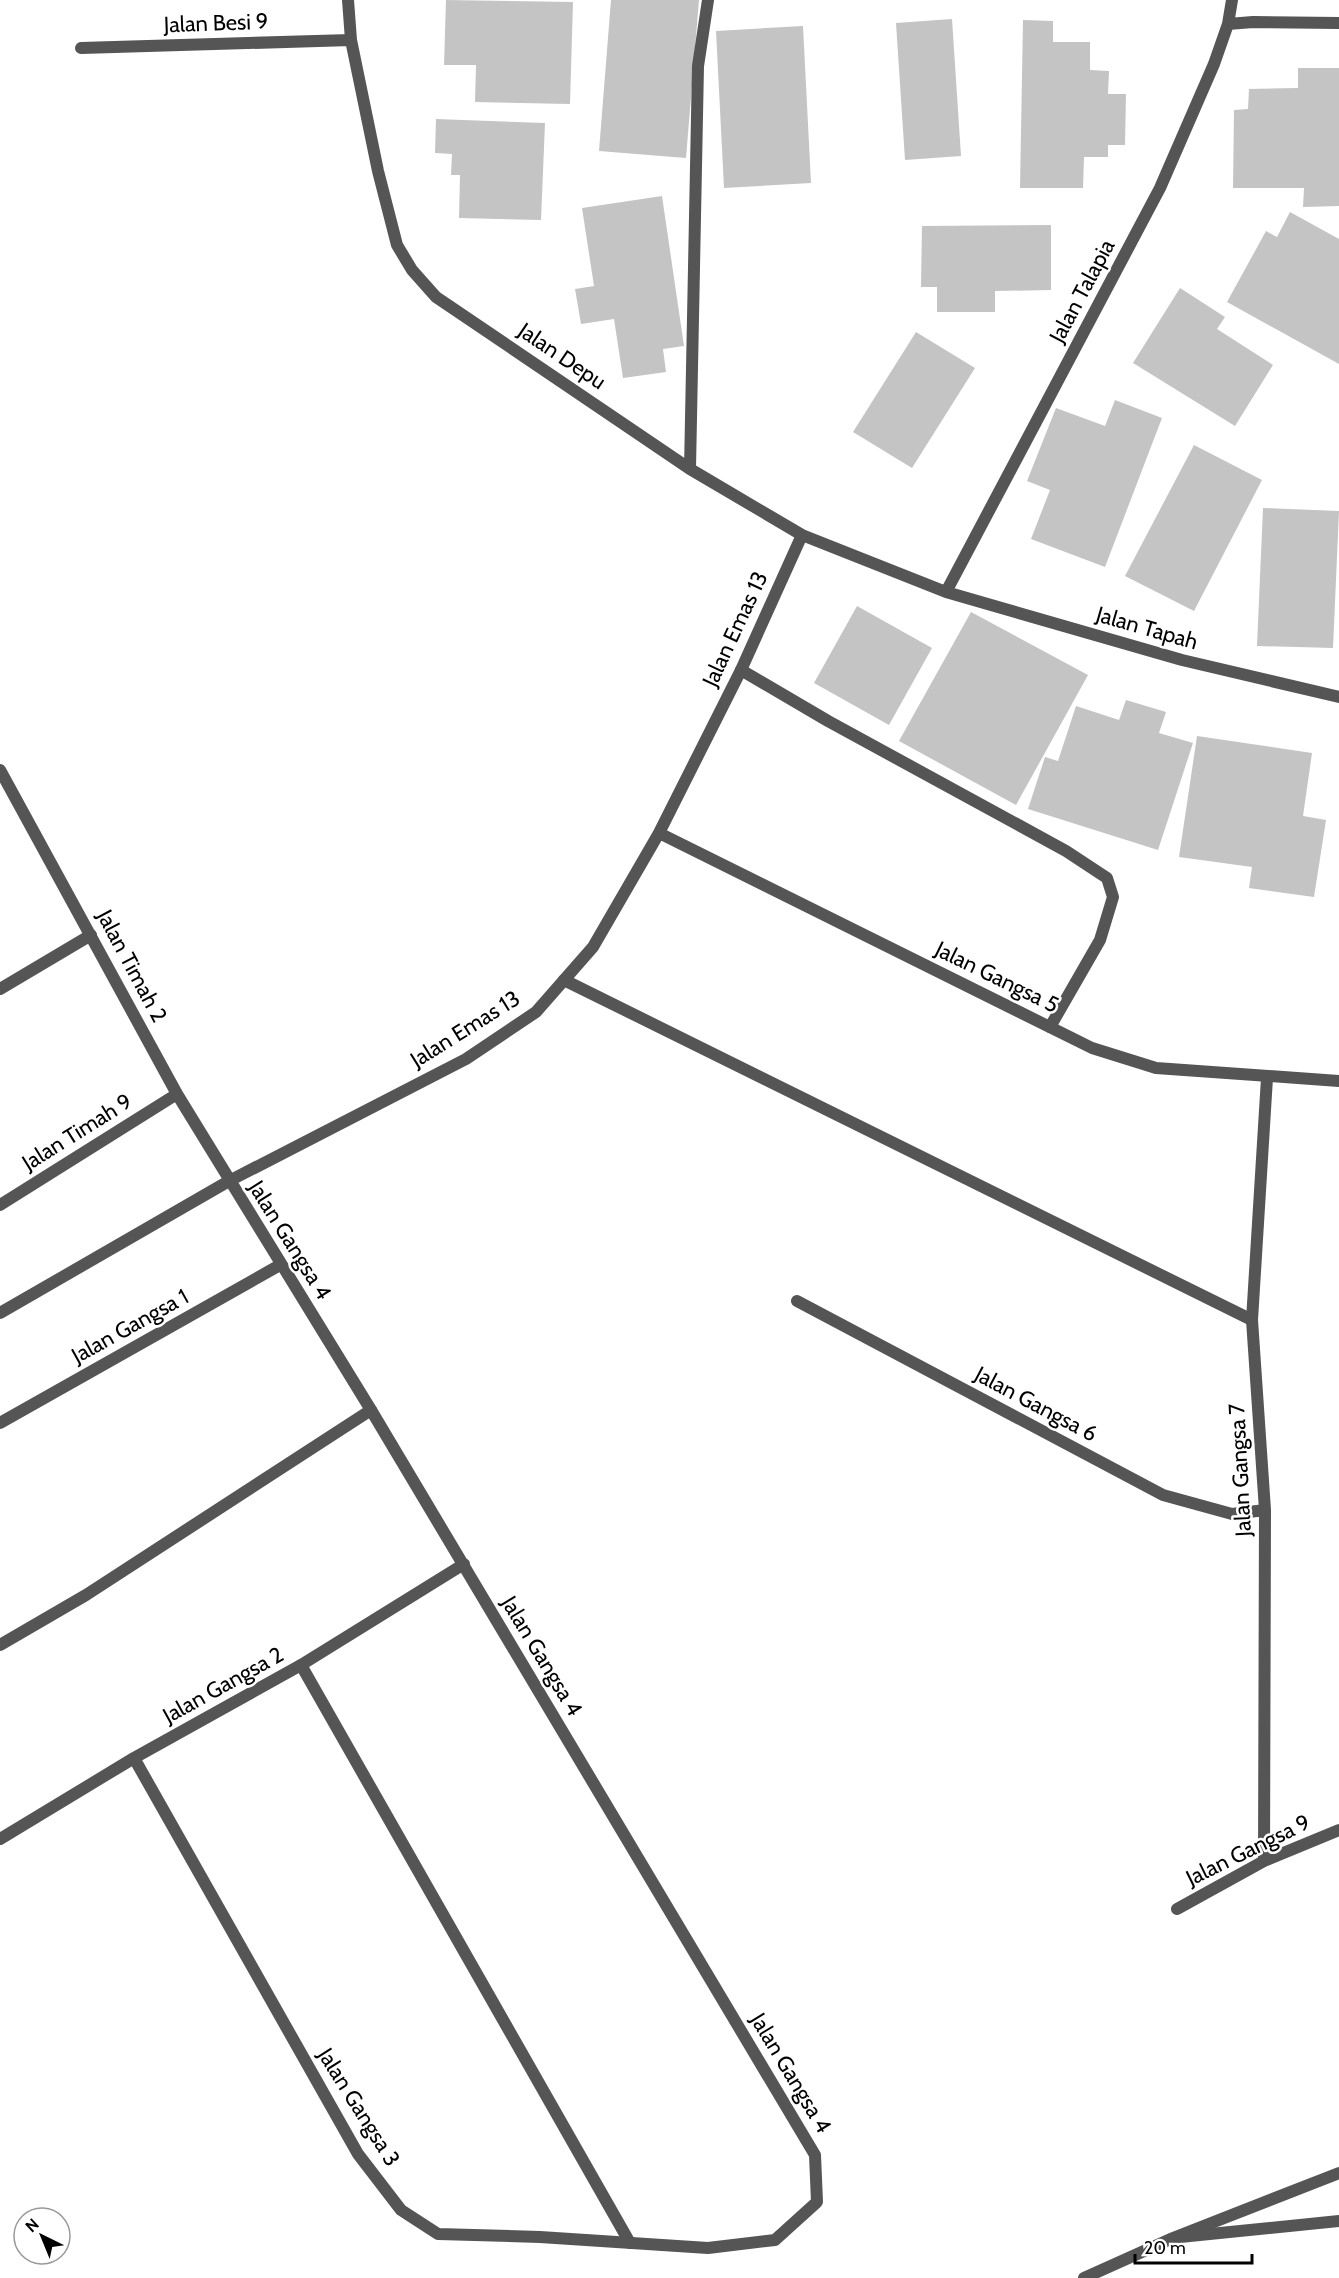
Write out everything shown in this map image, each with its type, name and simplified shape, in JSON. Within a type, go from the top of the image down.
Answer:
[{"type":"street","name":"Jalan Depu","points":[[348,0],[351,40],[378,171],[397,245],[412,270],[436,297],[690,469],[802,535],[946,592]]},
{"type":"street","points":[[690,469],[698,66],[708,0]]},
{"type":"street","name":"Jalan Talapia","points":[[946,592],[1160,188],[1214,64],[1228,24],[1232,0]]},
{"type":"street","points":[[1228,24],[1339,23]]},
{"type":"street","name":"Jalan Besi 9","points":[[81,48],[351,40]]},
{"type":"street","name":"Jalan Emas 13","points":[[0,1313],[229,1181],[466,1059],[536,1012],[593,947],[658,833],[741,670],[802,535]]},
{"type":"street","name":"Jalan Tapah","points":[[946,592],[1182,660],[1339,697]]},
{"type":"street","points":[[741,670],[828,722],[1066,851],[1107,878],[1113,897],[1100,940],[1050,1027]]},
{"type":"street","name":"Jalan Timah 2","points":[[1,775],[177,1094],[229,1181]]},
{"type":"street","name":"Jalan Gangsa 5","points":[[658,833],[1092,1048],[1156,1068],[1266,1078],[1339,1081]]},
{"type":"street","points":[[0,989],[91,936]]},
{"type":"street","points":[[564,980],[1252,1320]]},
{"type":"street","name":"Jalan Gangsa 7","points":[[1264,1861],[1265,1510],[1252,1320],[1266,1078]]},
{"type":"street","name":"Jalan Timah 9","points":[[0,1205],[177,1094]]},
{"type":"street","name":"Jalan Gangsa 4","points":[[229,1181],[464,1564],[815,2155]]},
{"type":"street","name":"Jalan Gangsa 1","points":[[0,1423],[280,1265]]},
{"type":"street","name":"Jalan Gangsa 6","points":[[797,1301],[1163,1495],[1232,1514],[1265,1510]]},
{"type":"street","points":[[0,1645],[86,1595],[371,1410]]},
{"type":"street","name":"Jalan Gangsa 2","points":[[0,1839],[134,1758],[301,1665],[464,1564]]},
{"type":"street","points":[[301,1665],[630,2242]]},
{"type":"street","name":"Jalan Gangsa 3","points":[[134,1758],[358,2154],[401,2210],[438,2234],[630,2242],[708,2248],[775,2240],[817,2202],[815,2155]]},
{"type":"street","name":"Jalan Gangsa 9","points":[[1176,1910],[1264,1861],[1339,1830]]},
{"type":"street","points":[[1084,2278],[1173,2238],[1339,2173]]},
{"type":"street","points":[[1173,2238],[1339,2221]]},
{"type":"building","points":[[446,0],[573,2],[570,104],[475,102],[476,65],[444,65]]},
{"type":"building","points":[[611,0],[699,0],[686,158],[599,151]]},
{"type":"building","points":[[952,19],[961,156],[905,160],[896,23]]},
{"type":"building","points":[[1023,20],[1053,21],[1053,42],[1090,42],[1090,70],[1109,71],[1108,94],[1126,94],[1125,145],[1108,145],[1108,157],[1084,157],[1083,188],[1020,188]]},
{"type":"building","points":[[803,26],[811,183],[724,188],[716,31]]},
{"type":"building","points":[[1298,68],[1339,68],[1339,206],[1303,207],[1304,188],[1233,188],[1234,110],[1248,109],[1249,89],[1298,88]]},
{"type":"building","points":[[436,119],[545,123],[541,220],[459,218],[460,175],[451,175],[452,154],[435,153]]},
{"type":"building","points":[[662,196],[684,346],[663,349],[666,372],[623,378],[614,319],[581,324],[575,289],[594,286],[582,208]]},
{"type":"building","points":[[1290,212],[1339,239],[1339,364],[1227,302],[1266,231],[1277,237]]},
{"type":"building","points":[[1051,225],[1051,290],[995,291],[995,312],[937,312],[937,287],[921,287],[922,226]]},
{"type":"building","points":[[1180,288],[1225,317],[1217,329],[1273,365],[1235,426],[1133,363]]},
{"type":"building","points":[[916,332],[975,368],[912,468],[853,432]]},
{"type":"building","points":[[1115,400],[1162,418],[1105,567],[1031,539],[1050,490],[1027,481],[1056,408],[1105,426]]},
{"type":"building","points":[[1194,445],[1262,480],[1194,611],[1125,576]]},
{"type":"building","points":[[1263,508],[1339,511],[1333,648],[1257,646]]},
{"type":"building","points":[[857,606],[932,648],[889,725],[814,683]]},
{"type":"building","points":[[971,612],[1088,675],[1016,805],[899,741]]},
{"type":"building","points":[[1126,700],[1166,712],[1159,733],[1193,743],[1158,850],[1028,809],[1045,757],[1058,761],[1076,706],[1119,720]]},
{"type":"building","points":[[1197,736],[1312,753],[1303,816],[1326,820],[1314,897],[1249,888],[1252,867],[1179,857]]}]
